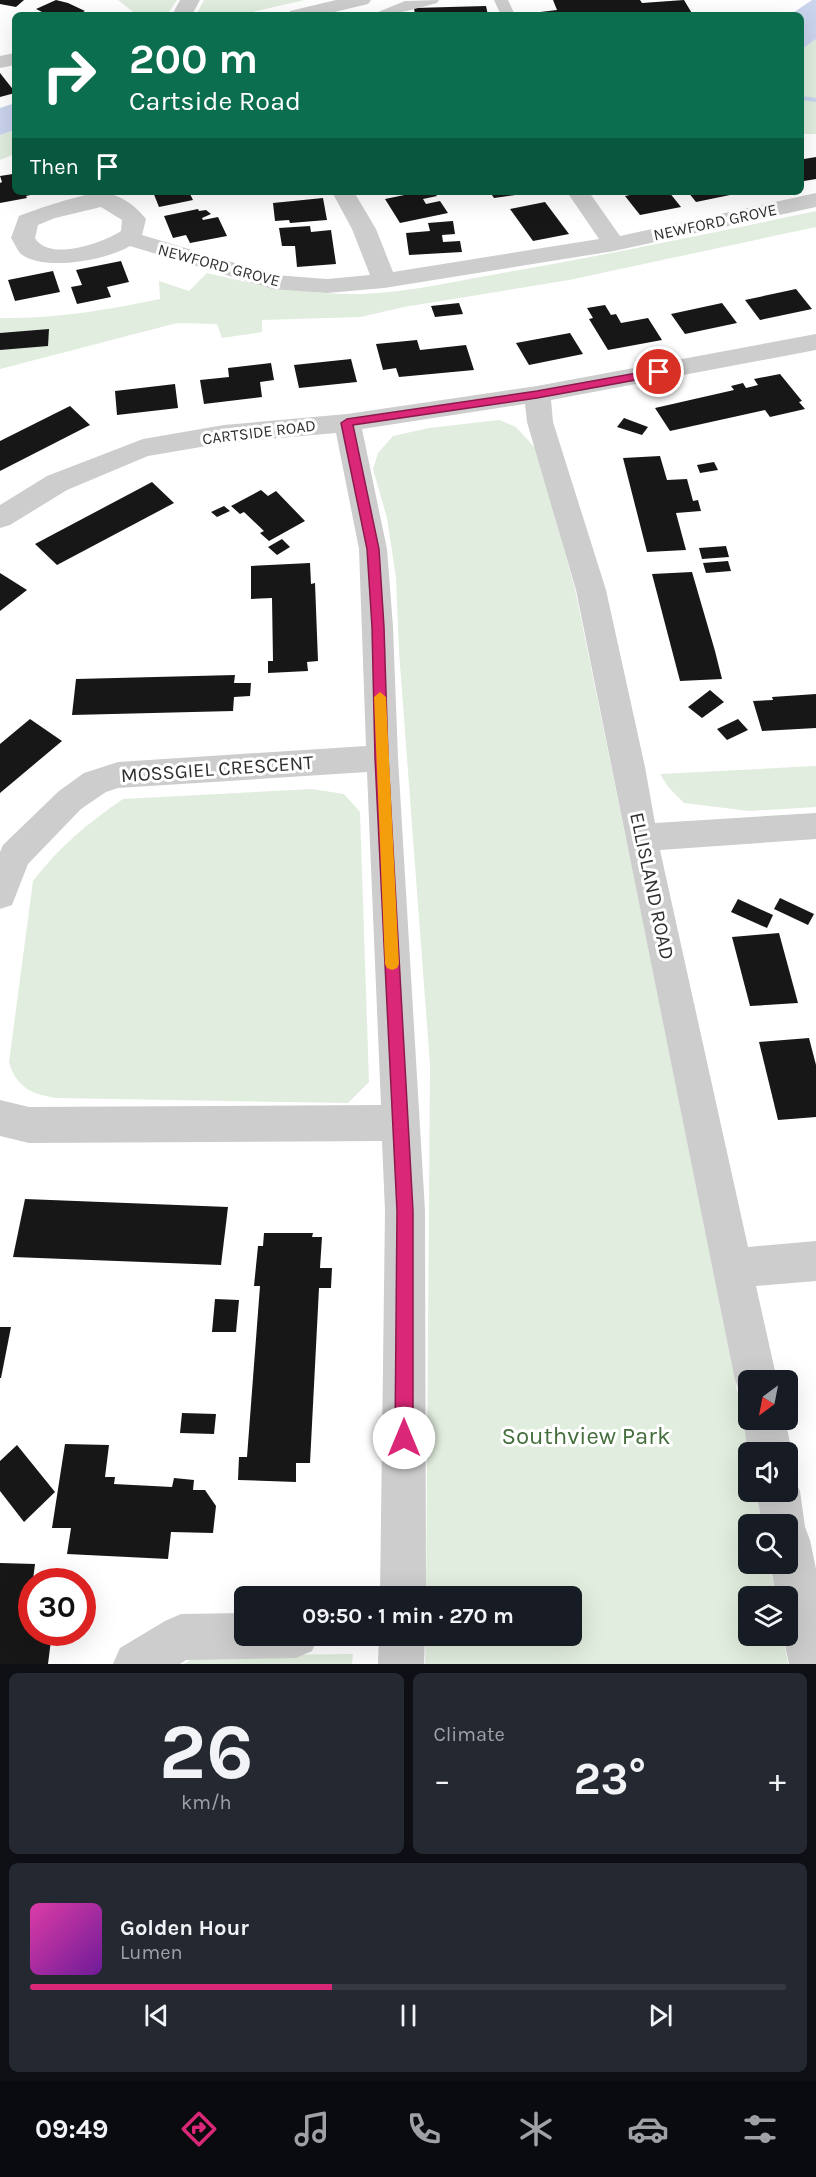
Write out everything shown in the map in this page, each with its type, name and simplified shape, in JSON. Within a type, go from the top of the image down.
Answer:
[{"type":"street","points":[[310,12],[361,0]]},
{"type":"street","points":[[345,195],[364,229],[384,281]]},
{"type":"street","points":[[580,195],[614,244]]},
{"type":"street","name":"NEWFORD GROVE","points":[[128,238],[273,282],[327,286],[384,281],[614,244],[816,200]]},
{"type":"street","name":"CARTSIDE ROAD","points":[[0,518],[57,483],[142,448],[224,434],[347,423],[537,394],[816,342]]},
{"type":"street","name":"ELLISLAND ROAD","points":[[537,394],[540,422],[591,590],[754,1370]]},
{"type":"street","points":[[347,423],[373,549],[405,1211],[403,1586]]},
{"type":"street","name":"MOSSGIEL CRESCENT","points":[[0,895],[2,884],[15,855],[70,800],[95,782],[118,775],[382,758]]},
{"type":"street","points":[[641,838],[816,826]]},
{"type":"street","points":[[0,1118],[29,1125],[400,1123]]},
{"type":"street","points":[[734,1268],[816,1261]]},
{"type":"street","points":[[795,1574],[812,1664]]},
{"type":"street","points":[[136,1664],[181,1637],[234,1636]]},
{"type":"street","points":[[401,1664],[402,1646]]},
{"type":"lane","points":[[390,12],[405,5],[432,0]]},
{"type":"green space","points":[[118,0],[177,0],[169,12],[133,12]]},
{"type":"green space","points":[[204,0],[305,0],[252,12],[198,12]]},
{"type":"green space","points":[[816,39],[816,134],[804,134],[804,48]]},
{"type":"green space","points":[[12,131],[12,155],[0,160],[0,135]]},
{"type":"green space","points":[[816,211],[816,227],[569,280],[404,307],[361,317],[262,320],[262,332],[222,338],[217,324],[177,323],[0,369],[0,318],[81,313],[160,299],[159,281],[189,291],[207,273],[311,292],[366,294],[387,292],[427,287],[585,258]]},
{"type":"green space","name":"Southview Park","points":[[499,420],[516,427],[536,449],[575,589],[716,1280],[738,1395],[738,1430],[745,1430],[747,1442],[738,1442],[738,1502],[758,1502],[760,1514],[738,1514],[738,1574],[771,1574],[774,1586],[738,1586],[738,1646],[785,1646],[788,1664],[425,1664],[426,1646],[582,1646],[582,1586],[426,1586],[430,1065],[399,651],[396,578],[387,518],[373,469],[378,453],[393,436],[429,428]]},
{"type":"green space","points":[[816,766],[816,807],[749,811],[684,803],[669,788],[660,774]]},
{"type":"green space","points":[[312,789],[344,794],[360,812],[369,1082],[348,1103],[56,1098],[39,1094],[20,1083],[9,1062],[33,881],[63,847],[86,826],[123,799]]},
{"type":"green space","points":[[353,1654],[352,1664],[184,1664],[198,1656]]},
{"type":"water","points":[[812,0],[816,0],[816,39],[804,48],[804,12],[794,12]]},
{"type":"water","points":[[12,104],[12,131],[0,135],[0,108]]},
{"type":"building","points":[[0,0],[24,0],[16,7],[0,4]]},
{"type":"building","points":[[56,0],[85,11],[42,12],[36,9]]},
{"type":"building","points":[[553,0],[640,0],[642,3],[684,0],[691,12],[540,12],[557,10]]},
{"type":"building","points":[[486,6],[487,12],[415,12],[414,8]]},
{"type":"building","points":[[0,73],[12,88],[12,94],[0,97]]},
{"type":"building","points":[[816,157],[816,179],[804,181],[804,159]]},
{"type":"building","points":[[12,174],[12,195],[30,195],[26,196],[27,198],[0,203],[0,183],[2,182],[0,176]]},
{"type":"building","points":[[154,195],[190,195],[193,200],[159,207]]},
{"type":"building","points":[[404,195],[436,195],[423,199],[426,204],[440,201],[448,213],[400,223],[385,199]]},
{"type":"building","points":[[492,195],[516,195],[494,198]]},
{"type":"building","points":[[671,195],[681,207],[640,215],[625,196]]},
{"type":"building","points":[[690,195],[730,195],[696,202]]},
{"type":"building","points":[[323,198],[327,220],[290,223],[289,220],[275,221],[273,203]]},
{"type":"building","points":[[545,202],[569,234],[533,241],[510,209]]},
{"type":"building","points":[[198,209],[199,211],[206,210],[211,214],[202,218],[203,220],[218,217],[227,236],[190,243],[186,235],[173,238],[164,216]]},
{"type":"building","points":[[453,221],[455,234],[442,235],[443,242],[460,241],[462,252],[409,255],[406,233],[430,231],[428,223]]},
{"type":"building","points":[[310,226],[311,232],[331,230],[336,264],[297,267],[295,246],[282,246],[279,228]]},
{"type":"building","points":[[121,261],[129,282],[107,287],[111,297],[77,304],[71,287],[82,285],[76,270]]},
{"type":"building","points":[[53,271],[60,292],[15,301],[8,280]]},
{"type":"building","points":[[796,289],[812,309],[760,320],[745,300]]},
{"type":"building","points":[[459,303],[463,314],[435,317],[431,306]]},
{"type":"building","points":[[722,303],[737,323],[685,334],[671,314]]},
{"type":"building","points":[[605,305],[611,315],[616,314],[621,323],[648,318],[662,340],[608,350],[589,319],[593,318],[587,308]]},
{"type":"building","points":[[49,329],[48,346],[0,350],[0,333]]},
{"type":"building","points":[[570,333],[583,354],[529,365],[516,343]]},
{"type":"building","points":[[417,340],[420,350],[466,345],[474,370],[399,377],[396,368],[383,370],[376,344]]},
{"type":"building","points":[[351,359],[357,382],[299,388],[294,365]]},
{"type":"building","points":[[271,363],[274,380],[260,382],[262,397],[204,404],[200,380],[229,377],[228,368]]},
{"type":"building","points":[[780,374],[802,401],[799,402],[805,409],[770,417],[765,410],[670,431],[655,408],[734,390],[731,386],[743,383],[746,388],[758,385],[754,379]]},
{"type":"building","points":[[175,384],[178,408],[117,415],[115,391]]},
{"type":"building","points":[[70,406],[90,425],[0,471],[0,441]]},
{"type":"building","points":[[624,418],[648,427],[642,435],[617,427]]},
{"type":"building","points":[[660,456],[667,480],[687,479],[693,501],[698,500],[701,511],[676,513],[686,550],[647,552],[623,458]]},
{"type":"building","points":[[714,462],[718,470],[700,473],[697,465]]},
{"type":"building","points":[[152,482],[174,503],[57,565],[35,544]]},
{"type":"building","points":[[261,490],[268,496],[276,491],[305,521],[269,541],[260,533],[264,531],[244,512],[240,514],[231,506]]},
{"type":"building","points":[[224,506],[230,511],[217,517],[211,512]]},
{"type":"building","points":[[282,539],[290,547],[277,555],[268,547]]},
{"type":"building","points":[[726,546],[729,557],[702,559],[699,548]]},
{"type":"building","points":[[728,561],[731,571],[706,573],[703,563]]},
{"type":"building","points":[[310,563],[311,584],[315,583],[318,661],[307,662],[308,671],[268,673],[268,661],[273,661],[272,598],[251,599],[251,566]]},
{"type":"building","points":[[692,572],[722,679],[680,681],[652,574]]},
{"type":"building","points":[[0,573],[27,590],[0,611]]},
{"type":"building","points":[[235,675],[234,683],[251,683],[250,696],[234,697],[233,711],[72,715],[76,679]]},
{"type":"building","points":[[710,690],[724,702],[702,718],[688,707]]},
{"type":"building","points":[[816,694],[816,728],[762,731],[753,701],[773,700],[772,697]]},
{"type":"building","points":[[30,719],[62,741],[0,793],[0,744]]},
{"type":"building","points":[[738,719],[748,730],[727,740],[717,729]]},
{"type":"building","points":[[780,898],[814,914],[808,925],[774,909]]},
{"type":"building","points":[[738,899],[773,915],[767,928],[731,912]]},
{"type":"building","points":[[779,933],[798,1003],[750,1006],[732,937]]},
{"type":"building","points":[[809,1038],[816,1065],[816,1117],[778,1120],[759,1042]]},
{"type":"building","points":[[25,1199],[228,1207],[221,1265],[13,1257]]},
{"type":"building","points":[[264,1233],[313,1233],[312,1237],[322,1237],[320,1268],[332,1268],[331,1288],[319,1288],[310,1463],[296,1463],[296,1482],[238,1480],[239,1457],[247,1457],[260,1286],[254,1286],[258,1246],[263,1246]]},
{"type":"building","points":[[215,1299],[239,1300],[236,1332],[212,1332]]},
{"type":"building","points":[[0,1327],[11,1327],[1,1378],[0,1378]]},
{"type":"building","points":[[182,1413],[216,1414],[214,1434],[180,1433]]},
{"type":"building","points":[[65,1444],[109,1445],[105,1477],[115,1477],[114,1484],[172,1487],[174,1478],[194,1480],[193,1490],[205,1490],[216,1506],[213,1533],[171,1532],[168,1559],[67,1554],[71,1528],[52,1528]]},
{"type":"building","points":[[17,1445],[55,1492],[24,1522],[0,1491],[0,1461]]},
{"type":"building","points":[[0,1563],[35,1564],[34,1568],[18,1568],[18,1646],[50,1646],[48,1664],[0,1664]]},
{"type":"waterway","points":[[804,98],[816,100]]},
{"type":"slow traffic","points":[[380,697],[392,964]]},
{"type":"route","points":[[404,1438],[405,1211],[382,758],[378,627],[373,549],[347,423],[537,394],[659,372]]}]
